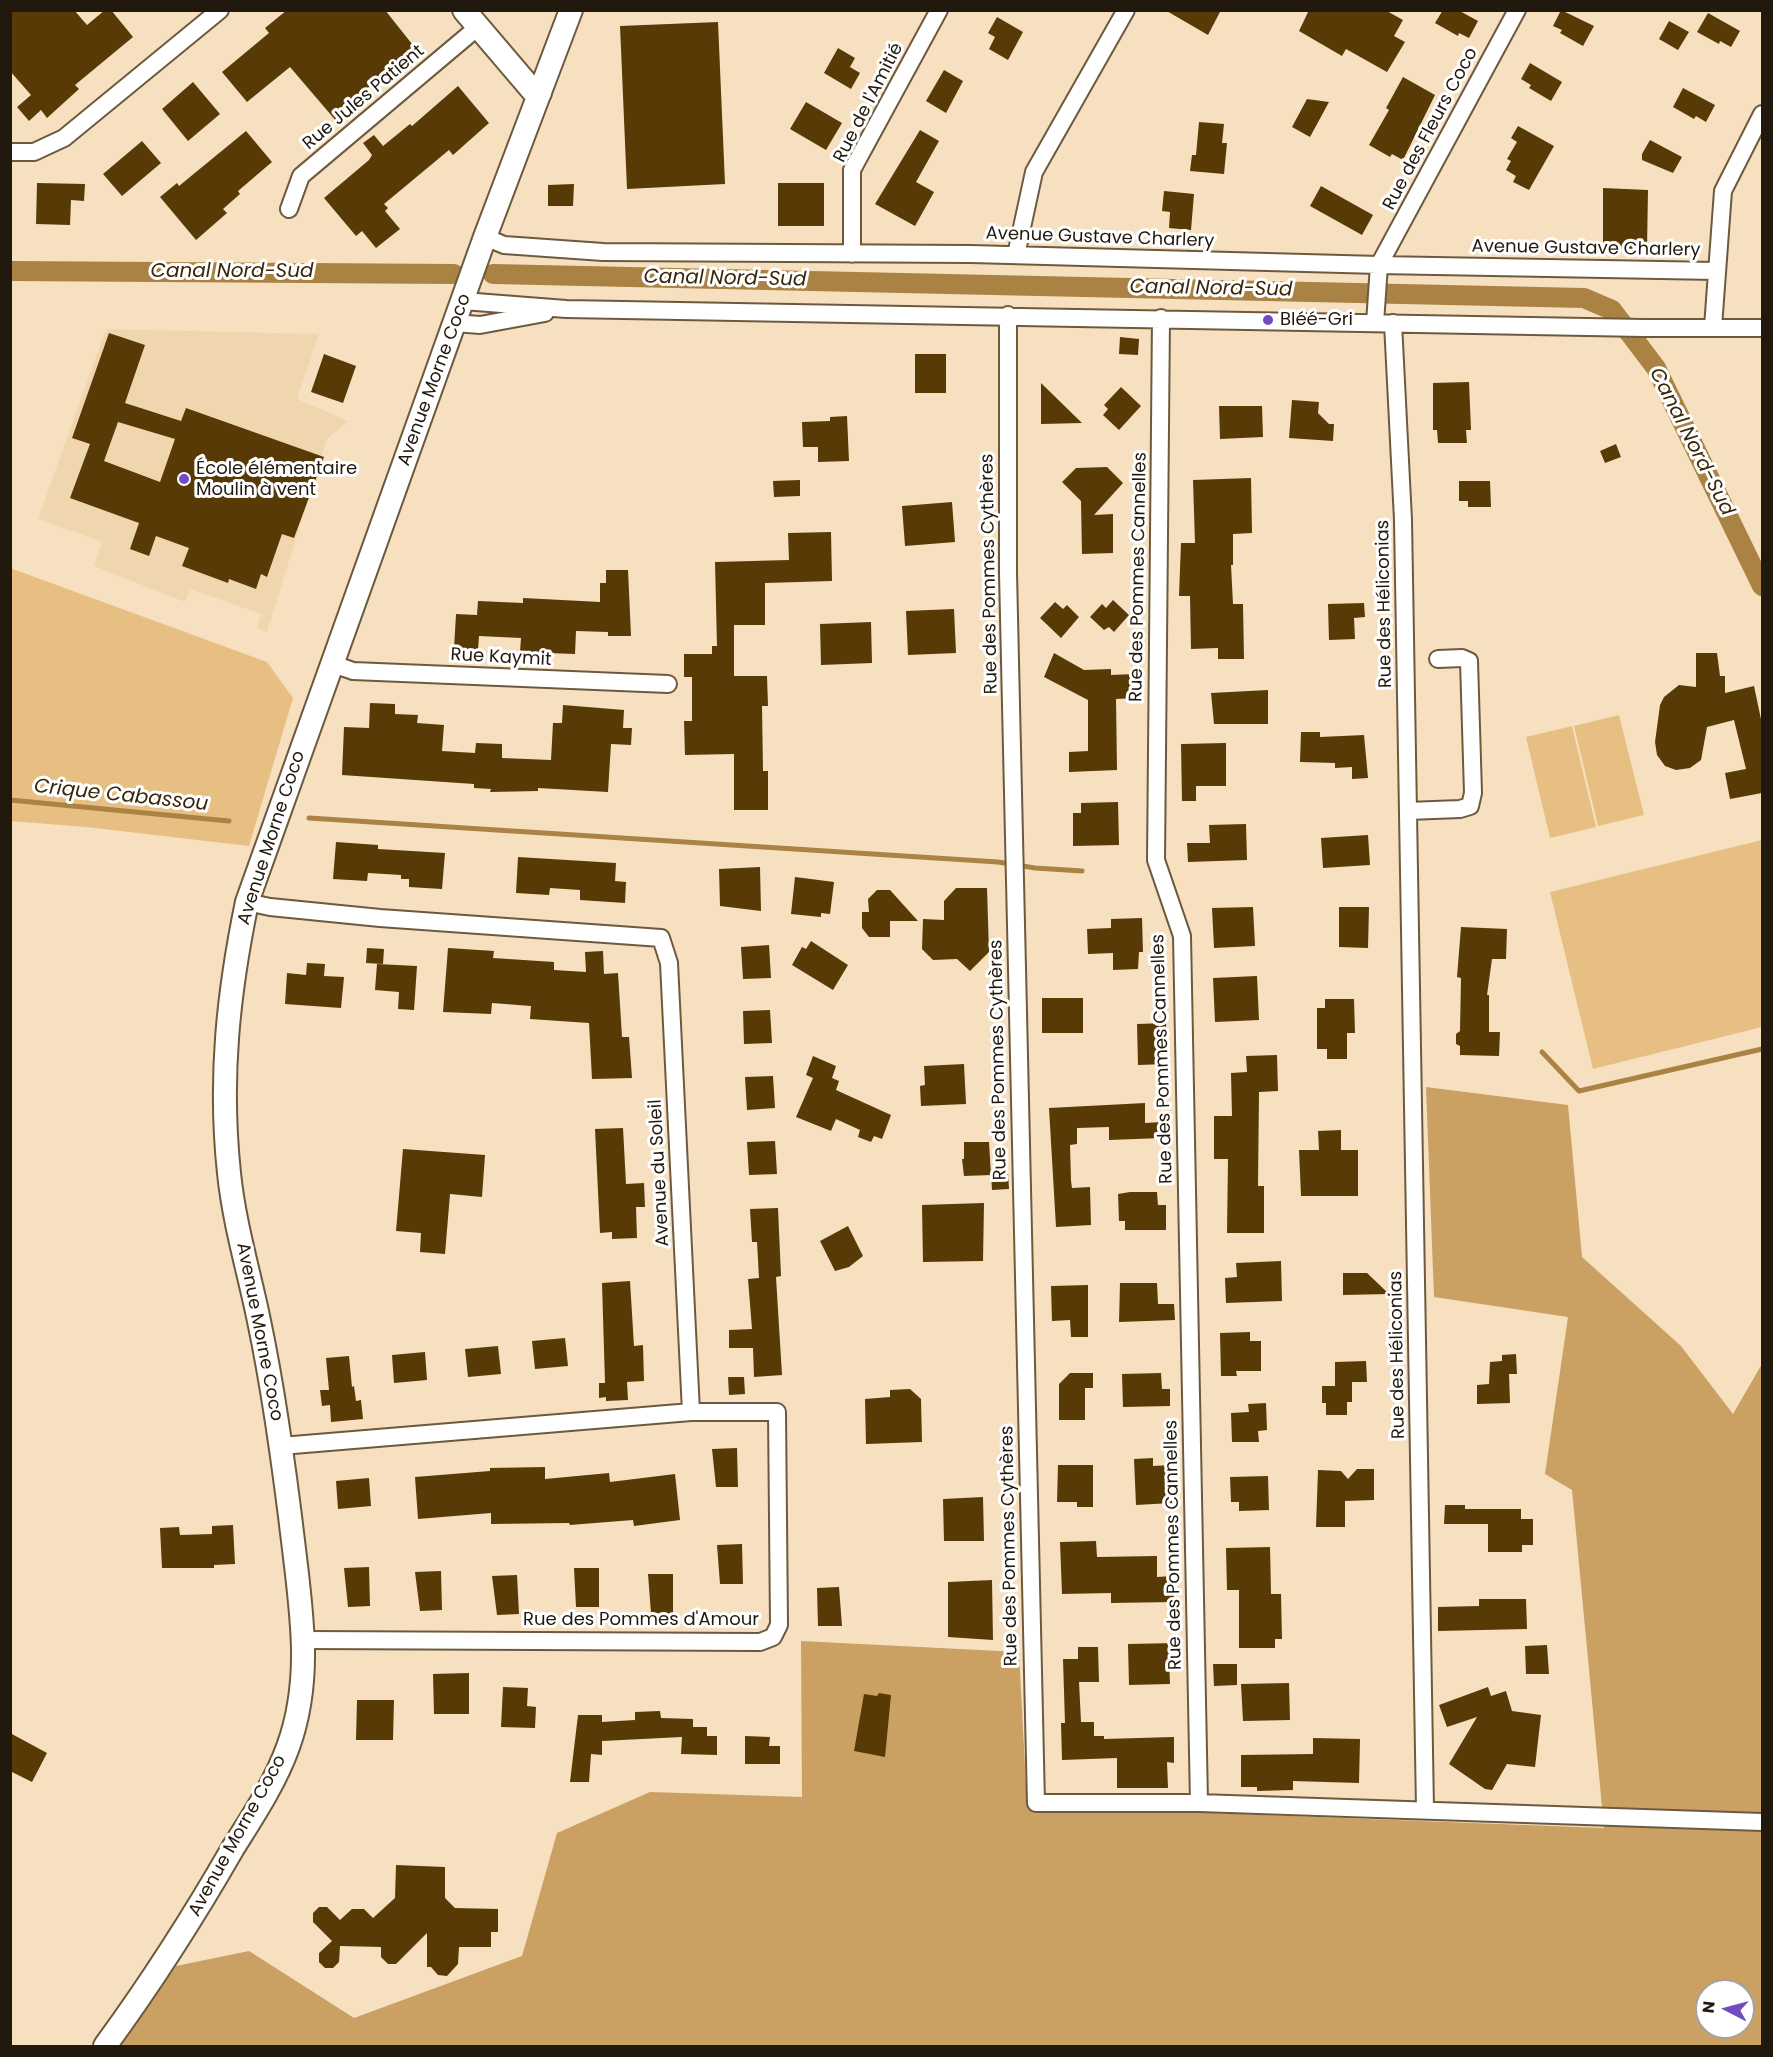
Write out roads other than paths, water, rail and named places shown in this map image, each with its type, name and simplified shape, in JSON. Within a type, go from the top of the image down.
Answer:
[{"type":"street","points":[[10,152],[34,152],[64,138],[220,10]]},
{"type":"street","name":"Avenue Morne Coco","points":[[105,2046],[190,1922],[270,1786],[289,1746],[302,1685],[305,1640],[281,1446],[260,1322],[237,1222],[225,1132],[223,1065],[237,950],[248,902],[485,237],[571,10]]},
{"type":"street","name":"Rue de l'Amitié","points":[[852,254],[852,170],[939,10]]},
{"type":"street","points":[[1016,255],[1034,172],[1126,10]]},
{"type":"street","name":"Rue des Fleurs Coco","points":[[1378,269],[1517,10]]},
{"type":"street","points":[[471,19],[533,91],[540,93]]},
{"type":"street","name":"Rue Jules Patient","points":[[289,209],[301,176],[471,19]]},
{"type":"street","points":[[1713,321],[1723,190],[1762,114]]},
{"type":"street","name":"Avenue Gustave Charlery","points":[[485,237],[504,245],[603,252],[1016,255],[1378,269],[1716,271]]},
{"type":"street","points":[[1375,319],[1378,269]]},
{"type":"street","points":[[463,301],[566,309],[1375,319],[1393,323],[1644,328],[1713,321],[1762,328]]},
{"type":"street","points":[[455,323],[480,325],[566,309]]},
{"type":"street","name":"Rue des Pommes Cythères","points":[[1008,315],[1008,573],[1036,1803],[1199,1803]]},
{"type":"street","name":"Rue des Pommes Cannelles","points":[[1161,318],[1156,848],[1161,876],[1182,936],[1199,1803]]},
{"type":"street","name":"Rue des Héliconias","points":[[1393,323],[1403,520],[1425,1809]]},
{"type":"street","points":[[1408,811],[1460,809],[1470,806],[1473,793],[1468,661],[1462,657],[1438,659]]},
{"type":"street","name":"Rue Kaymit","points":[[333,664],[353,671],[668,684]]},
{"type":"street","name":"Avenue du Soleil","points":[[248,902],[270,907],[380,918],[661,938],[669,963],[691,1412]]},
{"type":"street","points":[[281,1446],[691,1412]]},
{"type":"street","name":"Rue des Pommes d'Amour","points":[[305,1640],[760,1642],[773,1637],[779,1625],[777,1412],[691,1412]]},
{"type":"street","points":[[1199,1803],[1762,1822]]},
{"type":"waterway","name":"Canal Nord-Sud","points":[[10,271],[454,274]]},
{"type":"waterway","name":"Canal Nord-Sud","points":[[493,274],[1584,298],[1612,310],[1656,368],[1762,586]]},
{"type":"waterway","name":"Crique Cabassou","points":[[10,800],[229,821]]},
{"type":"waterway","points":[[309,818],[998,862],[1035,868],[1082,871]]},
{"type":"waterway","points":[[1542,1052],[1579,1091],[1762,1049]]},
{"type":"place","name":"Bléé-Gri","points":[[1268,320]]},
{"type":"place","name":"École élémentaire Moulin à vent","points":[[184,479]]}]
